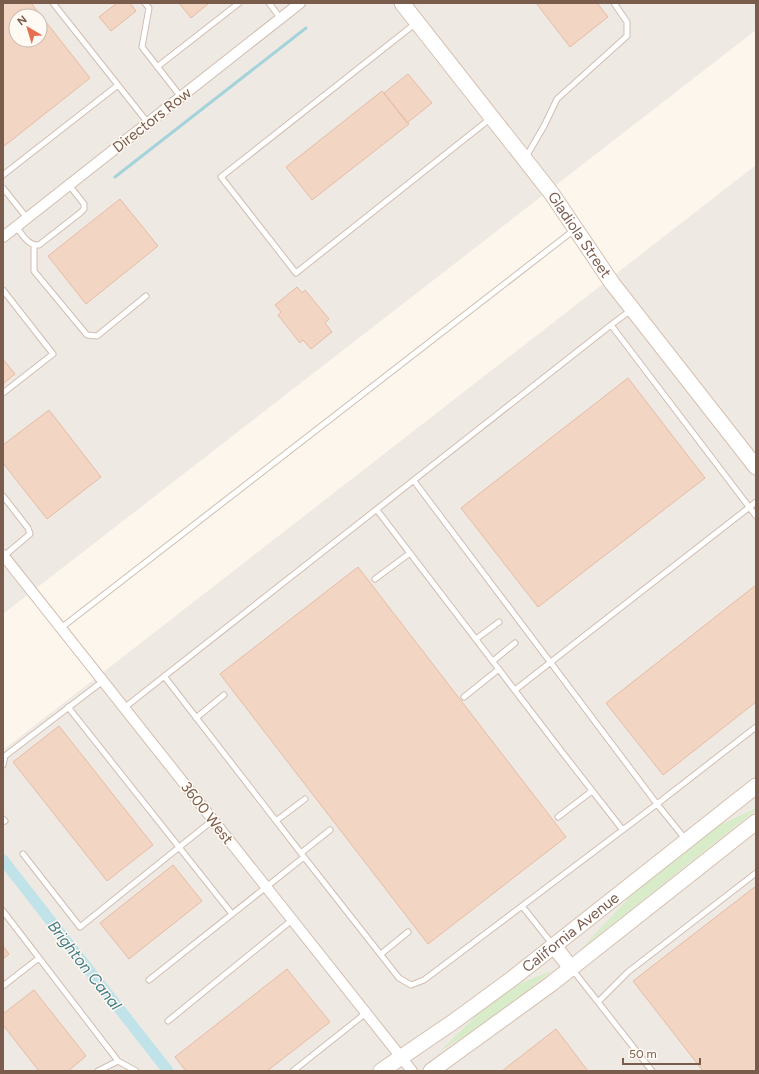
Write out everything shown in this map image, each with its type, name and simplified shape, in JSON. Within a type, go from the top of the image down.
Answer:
[{"type":"main road","name":"Gladiola Street","points":[[402,3],[525,159],[576,229],[608,278],[756,467]]},
{"type":"main road","name":"California Avenue","points":[[380,1071],[465,1014],[554,946],[756,786]]},
{"type":"main road","name":"California Avenue","points":[[431,1071],[571,968],[756,822]]},
{"type":"main road","points":[[554,946],[571,968]]},
{"type":"street","name":"Directors Row","points":[[3,237],[300,3]]},
{"type":"street","name":"3600 West","points":[[3,555],[412,1071]]},
{"type":"lane","points":[[52,3],[148,123]]},
{"type":"lane","points":[[145,3],[149,8],[142,47],[181,97]]},
{"type":"lane","points":[[157,67],[239,3]]},
{"type":"lane","points":[[269,3],[281,19]]},
{"type":"lane","points":[[525,159],[544,126],[557,99],[627,36],[627,22],[614,3]]},
{"type":"lane","points":[[417,23],[221,177],[291,267],[296,273],[492,117]]},
{"type":"lane","points":[[3,175],[118,85]]},
{"type":"lane","points":[[16,227],[29,243],[39,245],[84,209],[84,204],[69,185]]},
{"type":"lane","points":[[3,188],[27,218]]},
{"type":"lane","points":[[61,628],[576,229]]},
{"type":"lane","points":[[34,245],[34,271],[87,335],[97,336],[146,296]]},
{"type":"lane","points":[[3,290],[53,354],[3,393]]},
{"type":"lane","points":[[124,708],[632,309]]},
{"type":"lane","points":[[611,325],[756,516]]},
{"type":"lane","points":[[414,481],[657,804],[687,841]]},
{"type":"lane","points":[[3,496],[28,528],[30,534],[3,555]]},
{"type":"lane","points":[[515,690],[756,502]]},
{"type":"lane","points":[[377,510],[622,828]]},
{"type":"lane","points":[[375,579],[410,553]]},
{"type":"lane","points":[[476,639],[499,622]]},
{"type":"lane","points":[[493,661],[515,643]]},
{"type":"lane","points":[[464,697],[500,669]]},
{"type":"lane","points":[[164,676],[399,978],[411,985],[424,980],[622,828],[657,804],[756,727]]},
{"type":"lane","points":[[3,764],[6,756],[102,680]]},
{"type":"lane","points":[[196,718],[224,696]]},
{"type":"lane","points":[[68,707],[180,846],[232,914]]},
{"type":"lane","points":[[558,817],[592,791]]},
{"type":"lane","points":[[276,821],[305,799]]},
{"type":"lane","points":[[23,854],[80,927],[213,820]]},
{"type":"lane","points":[[149,980],[266,887],[330,830]]},
{"type":"lane","points":[[598,1002],[628,972],[756,873]]},
{"type":"lane","points":[[522,906],[554,946]]},
{"type":"lane","points":[[3,911],[118,1061],[136,1071]]},
{"type":"lane","points":[[168,1021],[292,920]]},
{"type":"lane","points":[[381,954],[408,932]]},
{"type":"lane","points":[[3,986],[39,958]]},
{"type":"lane","points":[[571,968],[652,1071]]},
{"type":"lane","points":[[293,1071],[366,1013]]},
{"type":"lane","points":[[98,1071],[118,1061]]},
{"type":"shaded area","points":[[3,3],[756,3],[756,30],[3,614]]},
{"type":"shaded area","points":[[756,165],[756,1071],[3,1071],[3,750]]},
{"type":"green space","points":[[756,808],[756,810],[581,949],[641,885],[716,827]]},
{"type":"green space","points":[[553,970],[503,1011],[439,1052],[487,1005],[510,988]]},
{"type":"building","points":[[3,3],[31,3],[35,8],[8,8],[8,48],[48,48],[48,25],[90,78],[3,147]]},
{"type":"building","points":[[117,3],[130,3],[136,11],[111,31],[99,17]]},
{"type":"building","points":[[179,3],[209,3],[191,18]]},
{"type":"building","points":[[536,3],[597,3],[608,17],[570,47]]},
{"type":"building","points":[[408,74],[432,103],[407,123],[384,93]]},
{"type":"building","points":[[382,91],[409,124],[312,200],[286,167]]},
{"type":"building","points":[[120,199],[158,246],[86,304],[48,256]]},
{"type":"building","points":[[297,287],[302,293],[305,290],[329,319],[325,323],[332,332],[311,349],[303,340],[300,343],[278,315],[281,312],[275,305]]},
{"type":"building","points":[[3,359],[15,374],[3,384]]},
{"type":"building","points":[[628,378],[705,478],[538,607],[461,508]]},
{"type":"building","points":[[49,410],[101,477],[47,519],[3,463],[3,445]]},
{"type":"building","points":[[358,567],[566,837],[428,944],[220,674]]},
{"type":"building","points":[[756,585],[756,702],[663,775],[606,703]]},
{"type":"building","points":[[59,726],[153,845],[107,881],[13,762]]},
{"type":"building","points":[[173,865],[202,901],[129,959],[100,923]]},
{"type":"building","points":[[756,886],[756,1071],[703,1071],[633,981]]},
{"type":"building","points":[[3,946],[9,954],[3,959]]},
{"type":"building","points":[[287,969],[330,1022],[267,1071],[186,1071],[175,1057]]},
{"type":"building","points":[[34,990],[86,1056],[68,1071],[39,1071],[3,1025],[3,1014]]},
{"type":"building","points":[[556,1029],[588,1071],[502,1071]]},
{"type":"waterway","points":[[115,177],[306,28]]},
{"type":"waterway","name":"Brighton Canal","points":[[3,860],[168,1071]]}]
